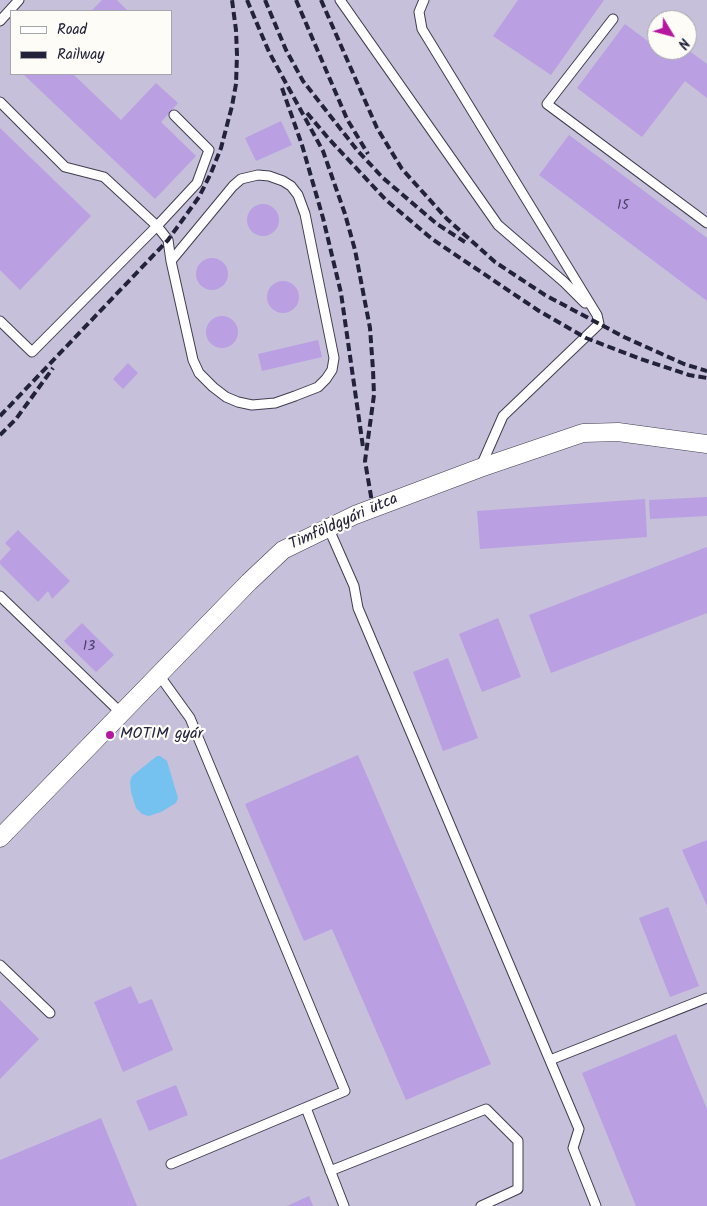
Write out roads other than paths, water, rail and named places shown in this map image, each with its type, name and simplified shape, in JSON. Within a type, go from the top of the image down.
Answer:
[{"type":"street","name":"Timföldgyári utca","points":[[0,838],[249,582],[283,550],[356,515],[480,468],[583,433],[618,432],[707,444]]},
{"type":"lane","points":[[10,10],[20,0]]},
{"type":"lane","points":[[340,0],[498,225],[564,282],[597,315]]},
{"type":"lane","points":[[424,0],[419,12],[422,29],[597,315],[599,324],[503,416],[480,468]]},
{"type":"lane","points":[[0,21],[10,10]]},
{"type":"lane","points":[[613,19],[547,104],[707,223]]},
{"type":"lane","points":[[0,102],[66,167],[104,177],[157,226],[168,240],[170,261],[193,360],[199,372],[226,397],[252,405],[276,402],[318,386],[326,379],[332,370],[334,358],[304,214],[298,195],[291,186],[269,176],[241,179],[170,261]]},
{"type":"lane","points":[[0,321],[32,352],[157,226],[196,183],[209,150],[174,115]]},
{"type":"lane","points":[[328,527],[354,586],[358,608],[580,1129],[573,1148],[596,1206]]},
{"type":"lane","points":[[0,596],[121,713]]},
{"type":"lane","points":[[159,674],[190,718],[345,1091],[171,1164]]},
{"type":"lane","points":[[0,965],[50,1013]]},
{"type":"lane","points":[[550,1060],[707,998]]},
{"type":"lane","points":[[306,1108],[344,1206]]},
{"type":"lane","points":[[330,1171],[486,1109],[518,1141],[518,1189],[481,1206]]},
{"type":"water","points":[[157,756],[167,761],[178,798],[176,803],[161,812],[149,816],[142,814],[136,808],[130,782],[132,776]]},
{"type":"railway","points":[[0,416],[168,240],[199,197],[221,148],[236,84],[236,30],[232,0]]},
{"type":"railway","points":[[247,0],[269,52],[323,151],[345,214],[355,250],[370,328],[373,370],[374,395],[365,461],[373,508]]},
{"type":"railway","points":[[265,0],[286,50],[303,81],[357,150],[383,178],[437,224],[465,242]]},
{"type":"railway","points":[[296,0],[347,119],[368,154]]},
{"type":"railway","points":[[321,0],[377,128],[402,169],[447,219],[495,262],[545,295],[624,337],[684,364],[707,371]]},
{"type":"railway","points":[[282,88],[302,145],[323,218],[341,293],[363,447]]},
{"type":"railway","points":[[307,113],[386,200],[432,239],[539,311],[586,338],[689,375],[707,378]]},
{"type":"railway","points":[[0,435],[16,419],[53,368]]},
{"type":"place","name":"MOTIM gyár","points":[[110,735]]}]
